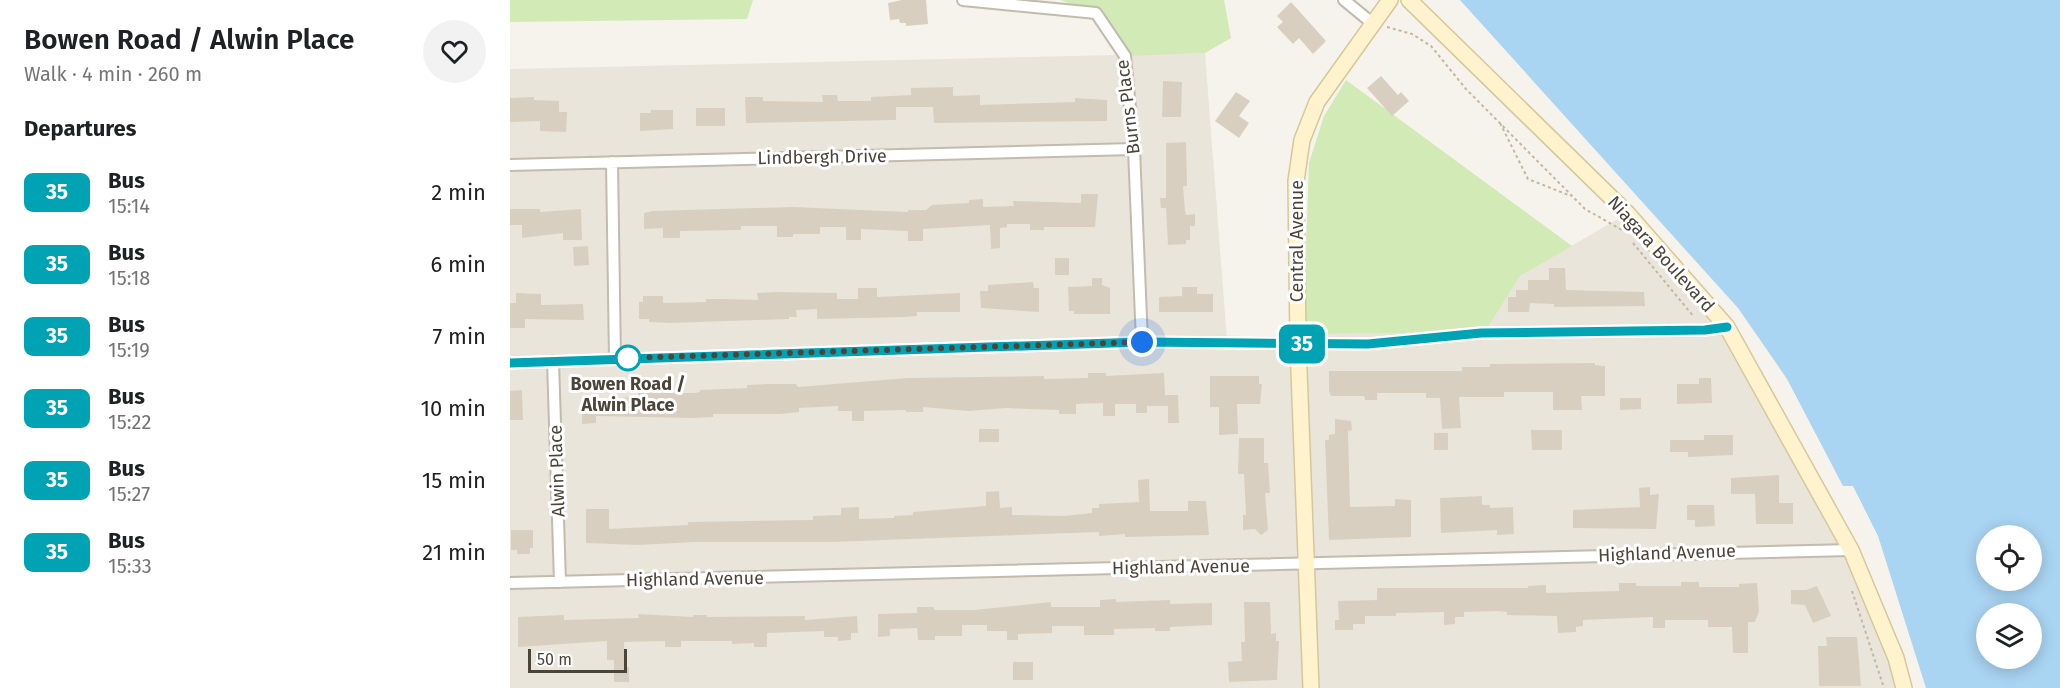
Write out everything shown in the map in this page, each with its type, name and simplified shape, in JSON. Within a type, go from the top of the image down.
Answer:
[{"type":"main road","name":"Central Avenue","points":[[1311,688],[1298,344],[1296,181],[1302,140],[1317,102],[1390,0]]},
{"type":"main road","name":"Niagara Boulevard","points":[[1409,0],[1627,213],[1727,327],[1851,550],[1896,658],[1904,688]]},
{"type":"street","name":"Burns Place","points":[[963,0],[1096,14],[1125,56],[1134,149],[1142,342]]},
{"type":"street","points":[[1344,0],[1372,23]]},
{"type":"street","name":"Lindbergh Drive","points":[[510,165],[1134,149]]},
{"type":"street","points":[[612,162],[615,359]]},
{"type":"street","points":[[510,363],[1142,342],[1368,344],[1481,333],[1705,330],[1727,327]]},
{"type":"street","name":"Alwin Place","points":[[554,361],[560,582]]},
{"type":"street","name":"Highland Avenue","points":[[510,583],[1851,550]]},
{"type":"path","points":[[1372,23],[1412,34],[1431,46],[1466,89],[1585,209],[1622,230]]},
{"type":"path","points":[[1499,120],[1528,179],[1573,197]]},
{"type":"path","points":[[1630,239],[1705,330]]},
{"type":"path","points":[[1851,591],[1884,688]]},
{"type":"shaded area","points":[[1205,53],[1227,340],[1303,334],[1483,333],[1520,276],[1626,214],[1728,328],[1851,547],[1900,688],[510,688],[510,69]]},
{"type":"green space","points":[[510,0],[753,0],[747,19],[510,22]]},
{"type":"green space","points":[[1060,0],[1224,0],[1231,38],[1205,53],[1124,56],[1096,13]]},
{"type":"green space","points":[[1346,80],[1572,246],[1520,276],[1484,333],[1303,334],[1309,163],[1324,116]]},
{"type":"water","points":[[1460,0],[2060,0],[2060,688],[1926,688],[1878,536],[1853,486],[1843,486],[1787,379],[1738,308]]},
{"type":"building","points":[[902,0],[926,0],[928,24],[906,26],[906,23],[900,23],[899,19],[890,20],[888,3]]},
{"type":"building","points":[[1291,2],[1326,41],[1313,54],[1299,38],[1293,44],[1277,27],[1283,22],[1277,16]]},
{"type":"building","points":[[1381,76],[1398,95],[1401,92],[1409,101],[1392,116],[1367,88]]},
{"type":"building","points":[[1163,81],[1182,82],[1181,117],[1162,117]]},
{"type":"building","points":[[953,87],[953,96],[980,95],[980,105],[1075,102],[1075,98],[1107,100],[1107,121],[934,123],[933,107],[896,107],[896,120],[746,123],[745,97],[763,97],[763,101],[823,102],[822,95],[837,95],[838,101],[871,101],[871,97],[911,95],[911,88]]},
{"type":"building","points":[[1236,92],[1250,101],[1239,116],[1249,123],[1239,138],[1215,121]]},
{"type":"building","points":[[534,97],[534,100],[559,101],[559,112],[567,112],[566,132],[540,131],[540,121],[510,122],[510,98]]},
{"type":"building","points":[[696,108],[725,108],[725,126],[696,126]]},
{"type":"building","points":[[651,110],[673,110],[673,129],[640,131],[640,113],[651,113]]},
{"type":"building","points":[[1186,142],[1187,186],[1183,186],[1185,211],[1186,215],[1195,214],[1195,226],[1190,226],[1190,240],[1186,240],[1186,244],[1168,245],[1166,208],[1161,208],[1160,198],[1166,198],[1166,143]]},
{"type":"building","points":[[1081,194],[1098,194],[1095,227],[1044,227],[1044,230],[1030,230],[1030,224],[1007,224],[1007,227],[1000,228],[1000,248],[991,249],[990,225],[923,229],[923,241],[908,241],[908,231],[861,229],[861,240],[846,240],[846,227],[820,227],[820,234],[793,234],[793,237],[777,237],[777,226],[741,226],[741,230],[680,231],[680,238],[663,238],[663,228],[644,229],[644,213],[652,211],[793,207],[908,212],[908,210],[926,210],[932,205],[969,203],[969,200],[983,199],[983,207],[1014,206],[1013,201],[1081,203]]},
{"type":"building","points":[[510,209],[540,209],[540,212],[581,209],[582,240],[563,240],[563,233],[522,238],[522,225],[510,225]]},
{"type":"building","points":[[588,246],[589,265],[574,266],[573,247]]},
{"type":"building","points":[[1055,258],[1069,258],[1069,275],[1055,275]]},
{"type":"building","points":[[1549,268],[1565,268],[1566,290],[1644,292],[1645,306],[1554,307],[1554,304],[1530,303],[1529,312],[1508,312],[1508,297],[1516,297],[1516,290],[1528,290],[1528,280],[1549,280]]},
{"type":"building","points":[[1092,278],[1102,278],[1102,285],[1110,288],[1110,314],[1074,314],[1074,311],[1069,311],[1068,287],[1092,286]]},
{"type":"building","points":[[1033,282],[1034,288],[1039,288],[1039,312],[981,308],[980,291],[988,291],[988,285]]},
{"type":"building","points":[[1182,287],[1197,287],[1197,294],[1213,294],[1213,312],[1159,312],[1159,297],[1182,296]]},
{"type":"building","points":[[858,288],[877,288],[877,297],[960,293],[960,312],[917,312],[917,316],[904,317],[817,319],[817,309],[796,310],[797,317],[789,317],[789,319],[670,323],[639,319],[639,302],[643,302],[643,296],[663,296],[663,303],[706,302],[706,299],[758,300],[757,293],[776,292],[837,293],[837,299],[858,299]]},
{"type":"building","points":[[516,293],[541,294],[541,305],[583,304],[584,320],[525,319],[525,328],[510,328],[510,303],[516,303]]},
{"type":"building","points":[[1595,363],[1595,365],[1605,366],[1605,396],[1581,396],[1582,410],[1553,410],[1553,392],[1504,392],[1504,397],[1459,397],[1461,428],[1442,429],[1440,398],[1426,398],[1426,393],[1377,393],[1377,400],[1365,400],[1364,396],[1331,396],[1329,391],[1329,371],[1462,371],[1462,367],[1490,367],[1490,364]]},
{"type":"building","points":[[1088,373],[1106,373],[1106,376],[1164,373],[1165,395],[1178,395],[1179,423],[1168,423],[1168,406],[1147,406],[1147,413],[1136,413],[1136,404],[1115,404],[1115,416],[1103,416],[1103,403],[1076,404],[1076,414],[1059,414],[1059,410],[1006,408],[969,411],[923,407],[923,412],[864,411],[864,421],[852,421],[852,411],[838,411],[838,406],[799,408],[799,412],[780,414],[713,414],[713,417],[693,418],[596,416],[596,423],[582,424],[582,399],[638,397],[638,393],[695,393],[700,390],[747,388],[747,385],[796,384],[798,387],[907,378],[1044,376],[1044,379],[1088,378]]},
{"type":"building","points":[[1210,376],[1259,376],[1259,384],[1262,384],[1260,404],[1237,404],[1238,434],[1219,435],[1219,407],[1210,407]]},
{"type":"building","points":[[1699,378],[1711,378],[1712,403],[1677,404],[1677,384],[1699,384]]},
{"type":"building","points":[[522,390],[523,420],[510,420],[510,391]]},
{"type":"building","points":[[1620,398],[1641,398],[1641,409],[1620,410]]},
{"type":"building","points":[[1335,419],[1351,421],[1352,430],[1348,431],[1350,507],[1395,506],[1395,499],[1411,500],[1411,537],[1329,540],[1325,440],[1329,440],[1329,435],[1335,434]]},
{"type":"building","points":[[979,429],[999,429],[999,442],[979,442]]},
{"type":"building","points":[[1531,430],[1562,430],[1562,450],[1532,450]]},
{"type":"building","points":[[1434,433],[1448,433],[1448,450],[1434,450]]},
{"type":"building","points":[[1704,435],[1733,435],[1733,455],[1688,457],[1688,452],[1670,452],[1670,440],[1704,440]]},
{"type":"building","points":[[1239,438],[1264,438],[1264,463],[1268,463],[1270,493],[1265,493],[1268,530],[1261,535],[1255,529],[1243,530],[1243,515],[1246,515],[1244,474],[1238,474]]},
{"type":"building","points":[[1779,475],[1779,503],[1793,503],[1793,524],[1756,524],[1755,494],[1731,494],[1731,478]]},
{"type":"building","points":[[1149,479],[1150,511],[1188,511],[1188,501],[1206,501],[1209,535],[1125,537],[1125,534],[1099,536],[1099,532],[831,542],[695,542],[638,545],[586,543],[586,509],[609,509],[609,529],[688,525],[688,522],[813,520],[813,516],[841,515],[841,508],[859,507],[859,519],[894,518],[894,516],[913,515],[913,512],[986,506],[986,492],[999,491],[1000,508],[1012,507],[1012,515],[1064,516],[1092,513],[1092,508],[1099,508],[1099,504],[1139,502],[1138,480]]},
{"type":"building","points":[[1650,487],[1650,495],[1659,494],[1656,529],[1573,528],[1573,510],[1640,507],[1639,488]]},
{"type":"building","points":[[1482,496],[1482,505],[1490,505],[1490,508],[1513,507],[1514,534],[1497,535],[1497,530],[1441,533],[1440,498]]},
{"type":"building","points":[[1687,505],[1714,505],[1715,526],[1695,527],[1695,520],[1687,520]]},
{"type":"building","points":[[511,530],[533,530],[533,548],[530,548],[530,554],[517,554],[517,550],[511,550]]},
{"type":"building","points":[[1681,582],[1699,582],[1699,587],[1739,587],[1739,584],[1757,583],[1759,611],[1755,622],[1748,622],[1748,653],[1733,653],[1732,627],[1708,627],[1708,620],[1665,620],[1665,628],[1653,628],[1653,617],[1583,620],[1583,626],[1576,627],[1576,632],[1558,633],[1557,616],[1507,615],[1507,612],[1498,611],[1464,612],[1464,617],[1455,617],[1455,624],[1444,625],[1444,612],[1396,613],[1396,616],[1365,616],[1365,624],[1353,624],[1353,630],[1335,630],[1335,620],[1339,620],[1338,601],[1377,600],[1377,588],[1528,588],[1528,586],[1546,585],[1546,593],[1619,591],[1619,583],[1636,583],[1636,586],[1681,586]]},
{"type":"building","points":[[1817,586],[1831,616],[1813,623],[1805,605],[1791,604],[1791,590],[1806,590]]},
{"type":"building","points":[[1116,599],[1116,602],[1170,600],[1170,604],[1212,603],[1212,625],[1170,627],[1170,631],[1155,631],[1155,628],[1114,629],[1114,635],[1084,635],[1084,626],[1052,626],[1052,633],[1018,634],[1018,640],[1007,640],[1007,631],[987,631],[987,625],[962,625],[962,636],[935,636],[935,640],[918,640],[917,628],[890,629],[890,636],[878,637],[878,614],[917,613],[917,607],[934,607],[934,610],[974,610],[1051,602],[1051,607],[1100,607],[1100,600]]},
{"type":"building","points":[[1244,602],[1270,602],[1271,634],[1276,633],[1276,641],[1279,641],[1277,680],[1229,682],[1228,662],[1242,661],[1241,642],[1245,642]]},
{"type":"building","points":[[638,614],[693,617],[693,615],[707,615],[707,617],[805,616],[805,620],[857,616],[858,633],[851,633],[851,640],[838,641],[838,637],[824,637],[824,631],[767,633],[767,647],[754,647],[754,643],[732,644],[732,641],[681,641],[681,647],[665,647],[665,641],[624,642],[625,667],[629,667],[629,682],[614,682],[614,660],[607,660],[607,641],[518,647],[518,617],[564,615],[564,620],[639,618]]},
{"type":"building","points":[[1826,637],[1857,637],[1861,686],[1819,686],[1818,646],[1827,646]]},
{"type":"building","points":[[1013,662],[1033,662],[1033,680],[1013,680]]},
{"type":"bus line","name":"35","points":[[510,363],[1142,342],[1368,344],[1481,333],[1705,330],[1727,327]]},
{"type":"place","name":"Bowen Road / Alwin Place","points":[[628,358]]},
{"type":"route","points":[[628,358],[1142,342]]}]
